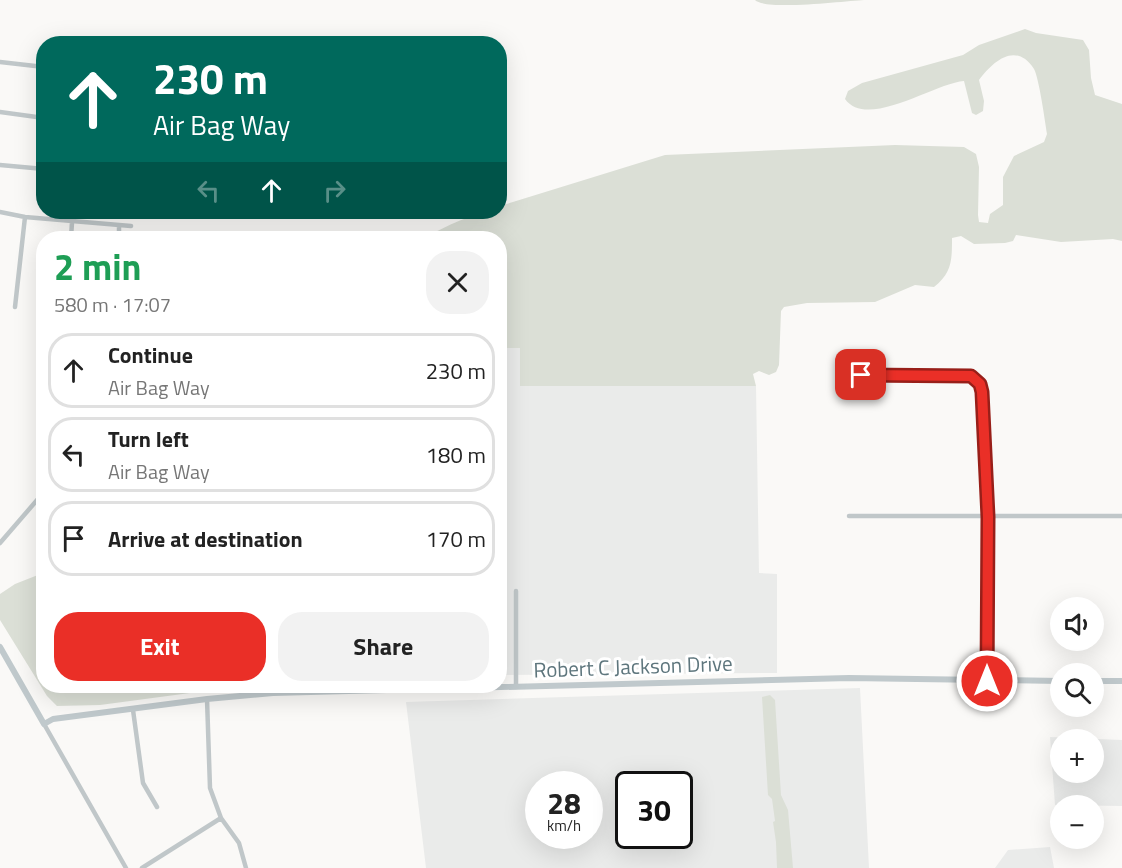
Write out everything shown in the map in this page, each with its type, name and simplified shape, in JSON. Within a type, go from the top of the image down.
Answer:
[{"type":"main road","points":[[0,647],[45,724]]},
{"type":"main road","name":"Robert C Jackson Drive","points":[[507,687],[849,678],[1050,681]]},
{"type":"main road","points":[[1104,681],[1122,681]]},
{"type":"main road","name":"Robert C Jackson Drive","points":[[45,724],[53,720],[207,699],[273,693]]},
{"type":"street","points":[[0,62],[36,66]]},
{"type":"street","points":[[0,112],[36,117]]},
{"type":"street","points":[[0,165],[36,168]]},
{"type":"street","points":[[0,212],[36,218]]},
{"type":"street","points":[[15,307],[25,217]]},
{"type":"street","points":[[44,219],[131,226]]},
{"type":"street","points":[[71,231],[72,222]]},
{"type":"street","points":[[119,226],[119,231]]},
{"type":"street","points":[[861,375],[971,376],[980,384],[988,517],[987,681]]},
{"type":"street","points":[[0,543],[36,501]]},
{"type":"street","points":[[849,516],[1122,516]]},
{"type":"street","points":[[516,591],[516,687]]},
{"type":"street","points":[[207,699],[210,788],[221,818],[239,843],[246,868]]},
{"type":"street","points":[[133,710],[143,783],[158,807]]},
{"type":"street","points":[[45,724],[126,868]]},
{"type":"street","points":[[142,868],[221,818]]},
{"type":"shaded area","points":[[755,0],[864,0],[774,5]]},
{"type":"shaded area","points":[[1025,29],[1036,33],[1083,40],[1089,50],[1095,95],[1122,104],[1122,241],[1113,239],[1061,242],[1016,235],[1013,241],[1005,243],[974,244],[961,236],[952,238],[952,253],[948,271],[934,287],[915,285],[875,302],[807,303],[784,307],[781,311],[779,365],[776,372],[769,375],[759,371],[753,374],[756,386],[520,386],[520,348],[507,348],[507,231],[437,231],[464,219],[507,219],[507,204],[665,155],[895,145],[964,147],[976,154],[979,167],[979,222],[988,223],[990,214],[1003,205],[1003,177],[1014,156],[1044,142],[1047,134],[1036,74],[1027,61],[1020,56],[1012,55],[991,66],[979,80],[984,101],[983,111],[976,115],[972,113],[964,81],[902,102],[869,110],[855,107],[845,99],[848,91],[862,83],[963,55],[979,45]]},
{"type":"shaded area","points":[[507,348],[520,348],[521,386],[756,386],[759,573],[777,574],[777,673],[507,675]]},
{"type":"shaded area","points":[[36,576],[36,678],[0,620],[0,594],[15,584]]},
{"type":"shaded area","points":[[860,688],[869,868],[426,868],[406,702]]},
{"type":"shaded area","points":[[45,693],[190,693],[100,705],[57,706]]},
{"type":"shaded area","points":[[770,695],[775,700],[781,795],[788,810],[793,868],[777,868],[773,822],[775,821],[772,799],[768,795],[762,697]]},
{"type":"shaded area","points":[[1104,739],[1122,740],[1122,806],[1104,806],[1104,795],[1054,795],[1053,783],[1104,783]]},
{"type":"shaded area","points":[[1050,847],[1054,868],[995,868],[1008,850]]},
{"type":"route","points":[[861,375],[971,376],[980,384],[988,517],[987,681]]}]
